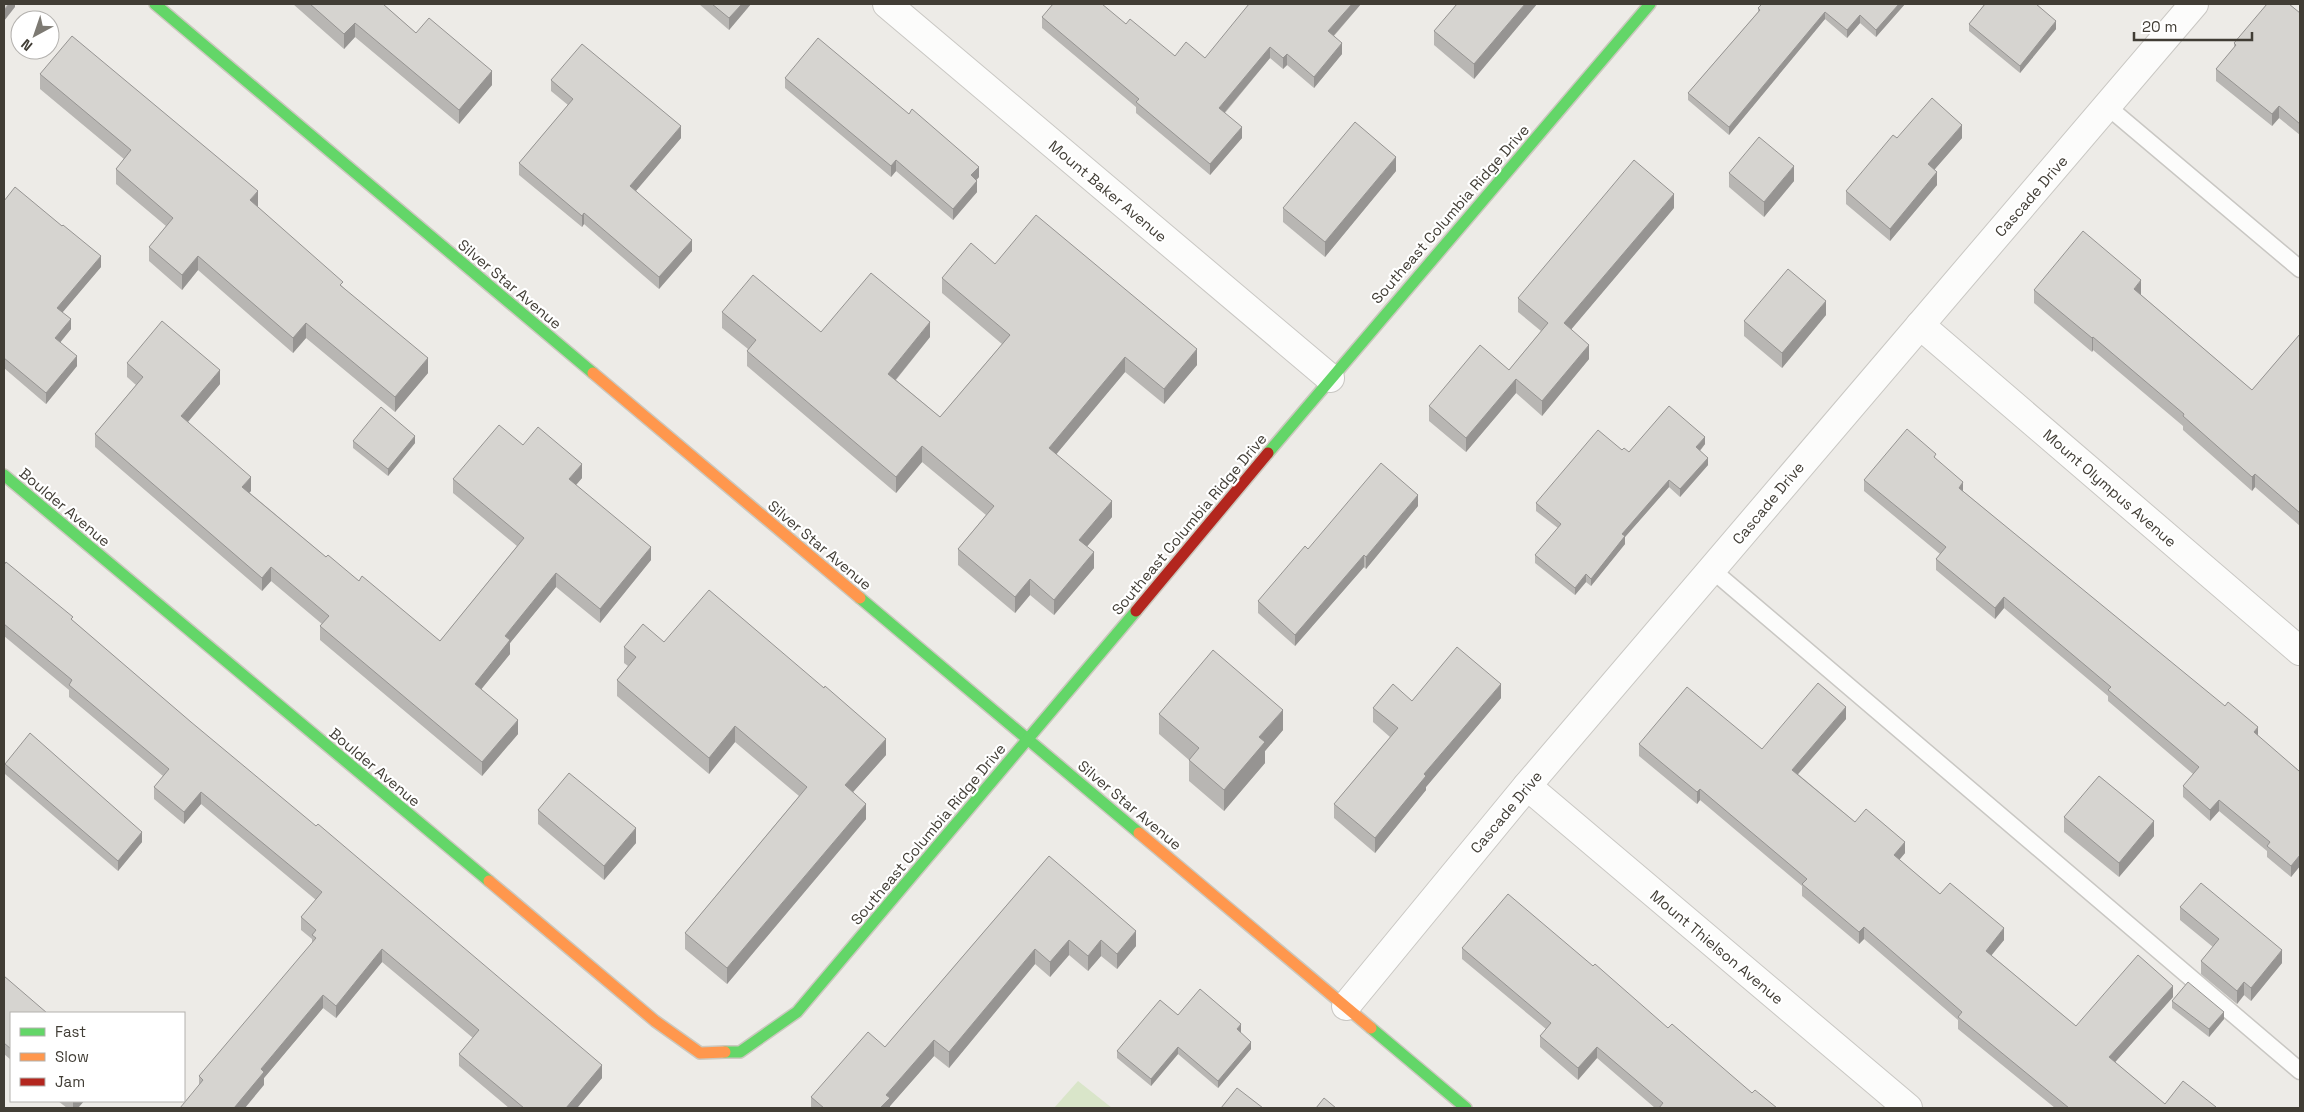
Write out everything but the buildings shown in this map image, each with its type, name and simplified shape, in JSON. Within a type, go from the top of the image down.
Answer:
[{"type":"street","name":"Silver Star Avenue","points":[[155,4],[1466,1108]]},
{"type":"street","name":"Mount Baker Avenue","points":[[887,4],[1330,378]]},
{"type":"street","name":"Southeast Columbia Ridge Drive","points":[[740,1052],[797,1012],[1028,740],[1330,378],[1650,4]]},
{"type":"street","name":"Cascade Drive","points":[[1346,1006],[1527,786],[2194,4]]},
{"type":"street","name":"Mount Olympus Avenue","points":[[1920,325],[2300,650]]},
{"type":"street","name":"Boulder Avenue","points":[[4,475],[655,1021],[700,1053],[740,1052]]},
{"type":"street","name":"Mount Thielson Avenue","points":[[1527,786],[1908,1108]]},
{"type":"lane","points":[[2108,107],[2300,269]]},
{"type":"lane","points":[[1711,569],[2300,1071]]},
{"type":"green space","points":[[1078,1081],[1112,1108],[1054,1108]]},
{"type":"traffic: fast","points":[[155,4],[593,373]]},
{"type":"traffic: fast","points":[[1268,453],[1650,4]]},
{"type":"traffic: fast","points":[[4,475],[489,881]]},
{"type":"traffic: fast","points":[[860,598],[1139,833]]},
{"type":"traffic: fast","points":[[725,1052],[740,1052],[797,1012],[1136,611]]},
{"type":"traffic: fast","points":[[1371,1028],[1466,1108]]},
{"type":"traffic: slow","points":[[593,373],[860,598]]},
{"type":"traffic: slow","points":[[1139,833],[1371,1028]]},
{"type":"traffic: slow","points":[[489,881],[655,1021],[700,1053],[725,1052]]},
{"type":"traffic: jam","points":[[1136,611],[1268,453]]}]
